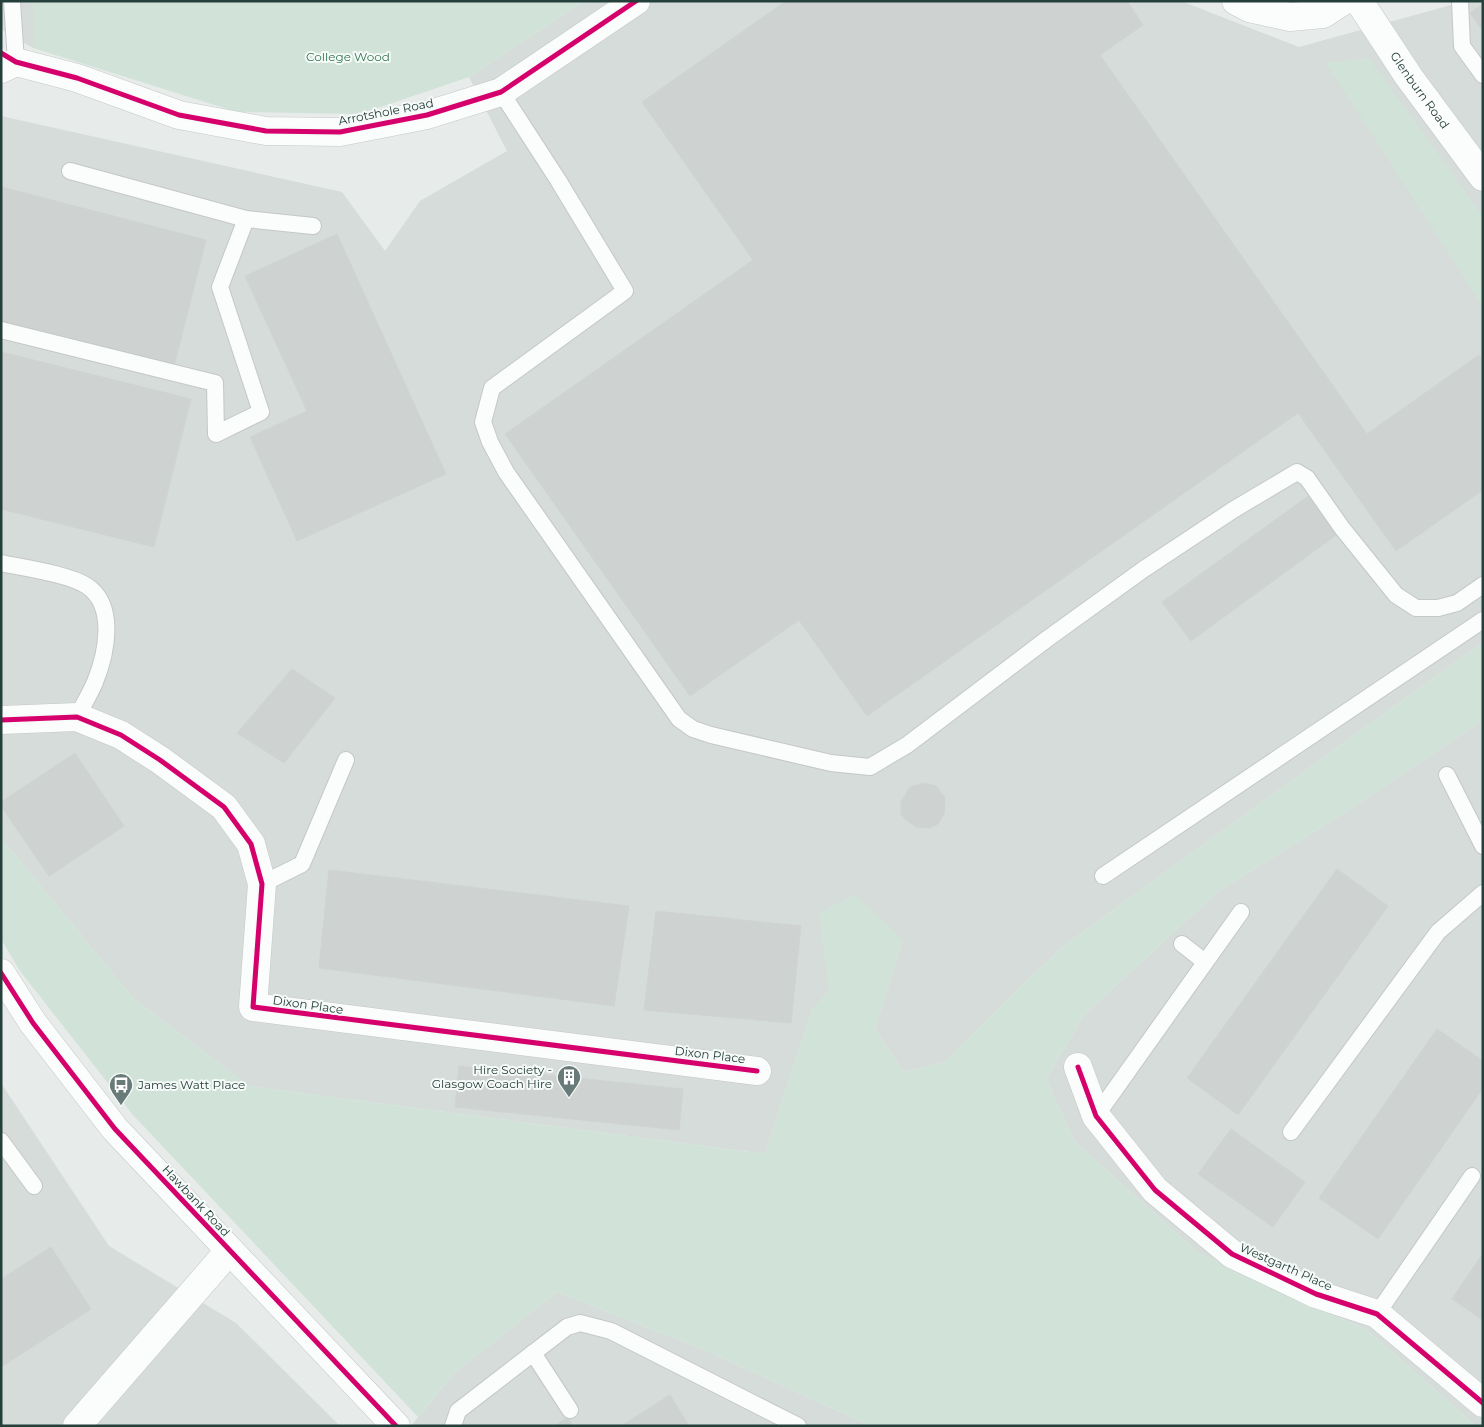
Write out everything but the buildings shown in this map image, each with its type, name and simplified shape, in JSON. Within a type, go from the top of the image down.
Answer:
[{"type":"street","name":"Arrotshole Road","points":[[8,65],[77,78],[179,115],[266,131],[340,132],[427,115],[501,92],[636,1]]},
{"type":"street","points":[[1236,1],[1248,8],[1290,17],[1323,14],[1343,1]]},
{"type":"street","name":"Glenburn Road","points":[[1359,1],[1409,76],[1483,177]]},
{"type":"street","name":"Dixon Place","points":[[1,720],[77,717],[120,735],[160,760],[224,808],[252,844],[262,884],[253,1007],[757,1071]]},
{"type":"street","name":"Hawbank Road","points":[[1,973],[33,1023],[115,1129],[396,1426]]},
{"type":"street","name":"Westgarth Place","points":[[1078,1067],[1096,1116],[1155,1190],[1232,1254],[1316,1294],[1377,1314],[1483,1403]]},
{"type":"street","points":[[77,1426],[230,1251]]},
{"type":"lane","points":[[8,65],[12,1]]},
{"type":"lane","points":[[1460,1],[1462,46],[1483,75]]},
{"type":"lane","points":[[501,92],[558,180],[625,291],[492,388],[482,422],[506,472],[679,719],[692,729],[831,763],[870,767],[907,745],[1047,639],[1144,569],[1233,510],[1297,472],[1307,478],[1342,528],[1396,595],[1416,608],[1438,608],[1457,603],[1483,585]]},
{"type":"lane","points":[[70,171],[246,219],[313,226]]},
{"type":"lane","points":[[1,330],[215,383],[216,434],[261,412],[220,287],[246,219]]},
{"type":"lane","points":[[1,563],[68,578],[87,587],[100,600],[106,618],[105,648],[95,682],[77,717]]},
{"type":"lane","points":[[1103,876],[1483,620]]},
{"type":"lane","points":[[262,884],[302,864],[346,760]]},
{"type":"lane","points":[[1447,775],[1483,846]]},
{"type":"lane","points":[[1291,1132],[1438,932],[1483,894]]},
{"type":"lane","points":[[1096,1116],[1241,912]]},
{"type":"lane","points":[[1182,944],[1205,962]]},
{"type":"lane","points":[[1,1141],[34,1186]]},
{"type":"lane","points":[[1377,1314],[1472,1176]]},
{"type":"lane","points":[[453,1426],[458,1411],[567,1327],[580,1323],[611,1331],[798,1426]]},
{"type":"lane","points":[[534,1353],[570,1410]]},
{"type":"shaded area","points":[[1,1],[33,1],[33,48],[1,29]]},
{"type":"shaded area","points":[[584,1],[1181,1],[1299,47],[1451,5],[1452,1],[1483,1],[1483,642],[1062,947],[944,1062],[904,1072],[875,1029],[903,940],[829,991],[812,1010],[765,1154],[249,1086],[134,999],[1,838],[1,116],[342,192],[385,251],[420,201],[507,151],[469,77]]},
{"type":"shaded area","points":[[1483,720],[1483,1426],[1476,1426],[1367,1330],[1197,1252],[1074,1141],[1046,1079],[1084,1015],[1216,893],[1349,810]]},
{"type":"shaded area","points":[[1,1083],[109,1246],[236,1323],[340,1426],[1,1426]]},
{"type":"shaded area","points":[[557,1292],[707,1351],[871,1426],[411,1426],[454,1373]]},
{"type":"green space","name":"College Wood","points":[[33,1],[584,1],[469,77],[360,114],[237,112],[33,48]]},
{"type":"green space","points":[[1369,58],[1483,217],[1483,307],[1326,63]]},
{"type":"green space","points":[[1483,642],[1483,720],[1349,810],[1216,893],[1084,1015],[1046,1079],[1074,1141],[1197,1252],[1367,1330],[1476,1426],[871,1426],[707,1351],[557,1292],[454,1373],[418,1417],[133,1115],[20,971],[1,939],[1,838],[134,999],[249,1086],[765,1154],[812,1009],[829,991],[819,913],[855,895],[903,940],[875,1029],[904,1072],[944,1062],[1062,947]]},
{"type":"cycle path","points":[[1,53],[16,62],[77,78],[179,115],[266,131],[340,132],[427,115],[501,92],[636,1]]},
{"type":"cycle path","points":[[1,720],[77,717],[121,735],[160,760],[224,807],[251,844],[262,884],[253,1007],[757,1071]]},
{"type":"cycle path","points":[[1,973],[33,1023],[115,1129],[396,1426]]},
{"type":"cycle path","points":[[1078,1067],[1096,1116],[1155,1190],[1232,1254],[1316,1294],[1377,1314],[1483,1403]]},
{"type":"place","name":"Hire Society - Glasgow Coach Hire","points":[[569,1098]]},
{"type":"place","name":"James Watt Place","points":[[121,1106]]}]
